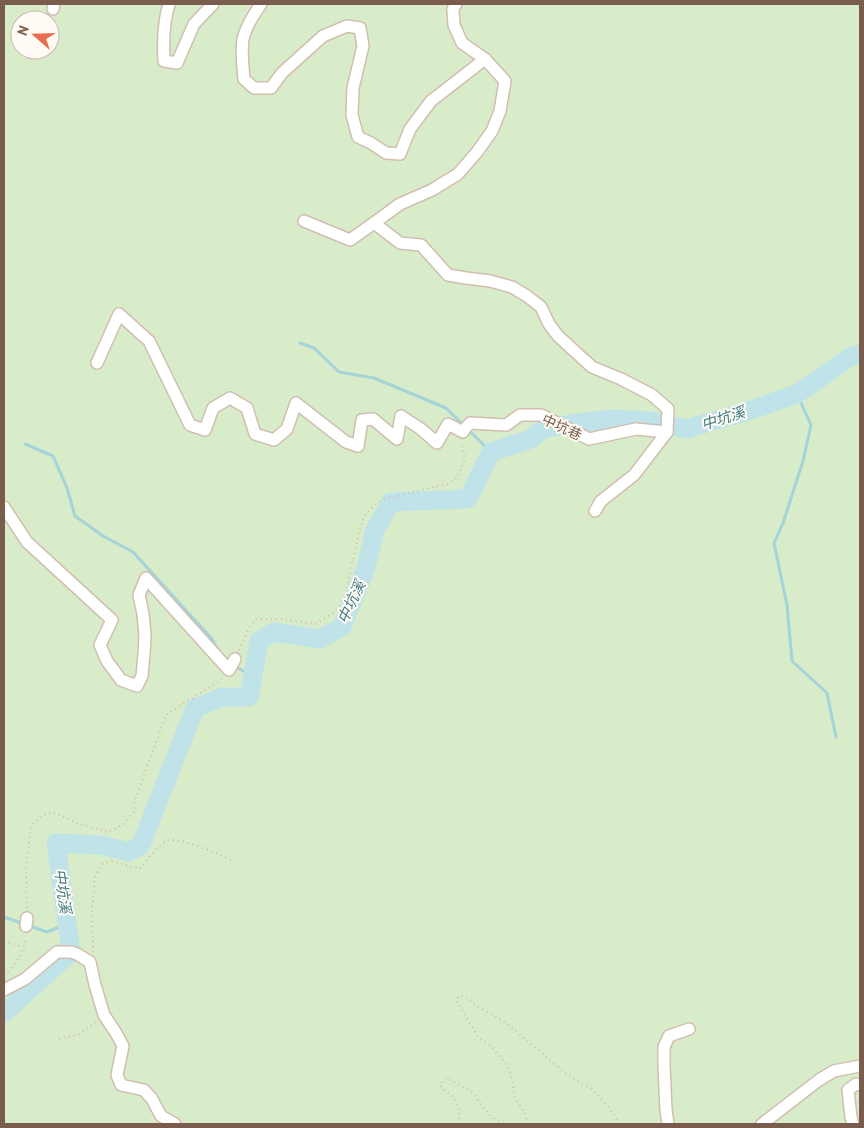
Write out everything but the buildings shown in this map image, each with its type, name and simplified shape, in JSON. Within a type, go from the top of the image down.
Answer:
[{"type":"street","points":[[169,4],[165,17],[164,61],[177,63],[194,24],[212,4]]},
{"type":"street","points":[[261,4],[243,38],[244,79],[254,88],[271,88],[282,73],[323,36],[347,26],[360,28],[363,46],[353,88],[352,115],[358,137],[386,153],[400,154],[410,129],[431,101],[485,59]]},
{"type":"street","points":[[304,221],[350,240],[400,204],[432,190],[458,174],[492,131],[500,111],[505,81],[485,59],[462,43],[454,25],[453,9],[456,4]]},
{"type":"street","points":[[374,223],[400,243],[421,245],[448,275],[490,280],[512,287],[527,296],[541,307],[549,324],[558,336],[592,367],[652,395],[668,409],[667,431],[634,474],[600,501],[595,511]]},
{"type":"street","name":"中坑巷","points":[[97,363],[119,314],[149,341],[190,424],[205,430],[213,408],[230,398],[247,408],[255,434],[274,440],[287,428],[296,403],[346,442],[358,446],[362,420],[373,419],[397,439],[401,416],[421,429],[437,443],[448,424],[465,429],[506,425],[520,415],[541,415],[589,439],[636,429],[667,431]]},
{"type":"street","points":[[4,507],[27,542],[112,620],[100,646],[107,661],[121,680],[137,686],[142,676],[145,636],[139,595],[146,578],[229,670],[235,659]]},
{"type":"street","points":[[4,990],[25,979],[57,952],[71,952],[90,962],[104,1015],[123,1046],[117,1075],[121,1085],[144,1090],[152,1099],[161,1116],[175,1124]]},
{"type":"street","points":[[668,1124],[664,1047],[669,1036],[689,1029]]},
{"type":"street","points":[[762,1124],[819,1080],[834,1071],[860,1066]]},
{"type":"street","points":[[853,1124],[848,1090],[856,1084],[860,1085]]},
{"type":"path","points":[[235,659],[245,635],[257,619],[282,619],[314,624],[335,612],[345,596],[359,532],[366,513],[378,502],[447,484],[458,477],[465,458],[460,438],[465,429]]},
{"type":"path","points":[[4,974],[20,956],[26,939],[26,867],[31,826],[42,816],[52,812],[80,824],[108,832],[124,824],[134,811],[134,802],[166,716],[215,684],[229,670]]},
{"type":"path","points":[[90,962],[94,949],[92,910],[95,876],[102,864],[112,861],[140,869],[158,848],[168,840],[181,840],[234,861]]},
{"type":"path","points":[[4,941],[23,947]]},
{"type":"path","points":[[528,1124],[525,1113],[515,1099],[508,1066],[492,1047],[478,1037],[456,1000],[459,996],[464,996],[506,1023],[570,1077],[592,1088],[620,1124]]},
{"type":"path","points":[[59,1039],[79,1034],[104,1015]]},
{"type":"path","points":[[458,1124],[460,1110],[454,1098],[441,1088],[441,1083],[446,1078],[473,1093],[484,1109],[504,1124]]},
{"type":"green space","points":[[4,4],[860,4],[860,1124],[4,1124]]},
{"type":"waterway","points":[[300,343],[314,348],[339,372],[374,378],[446,408],[491,452]]},
{"type":"waterway","name":"中坑溪","points":[[4,1013],[71,952],[56,843],[101,845],[129,852],[141,845],[195,708],[222,697],[249,697],[259,641],[274,632],[320,639],[342,627],[366,568],[375,530],[391,502],[468,499],[491,452],[531,439],[542,429],[612,419],[651,421],[686,429],[797,394],[850,357],[860,354]]},
{"type":"waterway","points":[[797,394],[811,425],[803,461],[783,523],[774,543],[787,605],[792,661],[827,693],[836,737]]},
{"type":"waterway","points":[[25,444],[53,456],[67,488],[75,516],[103,536],[133,552],[212,639],[219,652]]},
{"type":"waterway","points":[[235,666],[253,677]]},
{"type":"waterway","points":[[4,917],[47,932],[67,924]]}]
